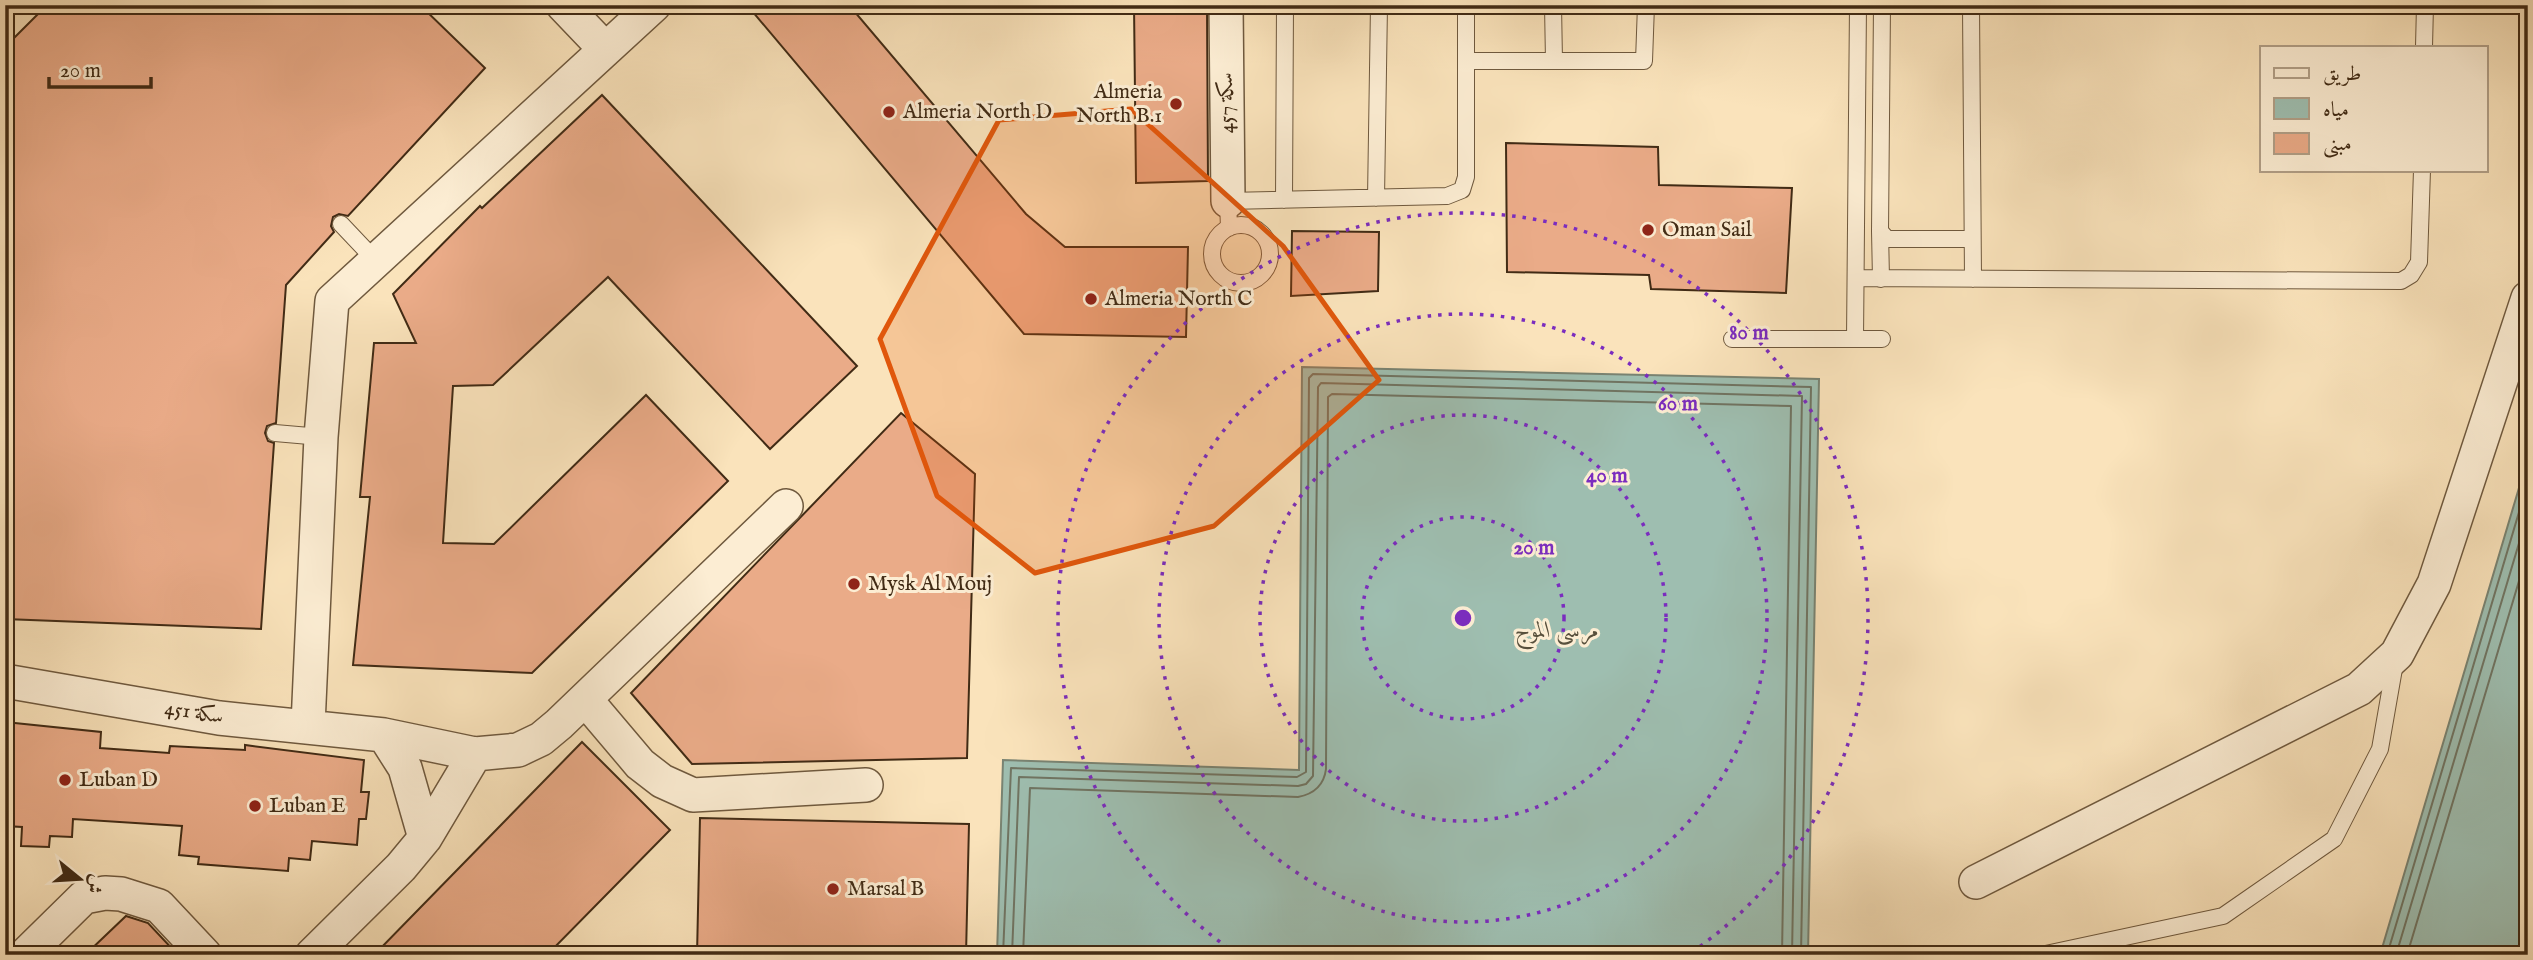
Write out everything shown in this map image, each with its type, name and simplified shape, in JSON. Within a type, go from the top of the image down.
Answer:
[{"type":"street","points":[[564,5],[605,49]]},
{"type":"street","name":"سكة 457","points":[[1226,5],[1229,215]]},
{"type":"street","points":[[308,725],[321,437],[332,301],[647,7]]},
{"type":"street","points":[[1976,882],[2359,689],[2397,654],[2434,584],[2528,298]]},
{"type":"street","name":"سكة 451","points":[[5,681],[219,718],[308,725],[384,735],[475,754],[518,750],[541,739],[585,699],[786,506]]},
{"type":"street","points":[[585,699],[640,764],[662,781],[692,796],[866,785]]},
{"type":"street","points":[[384,735],[405,768],[425,838]]},
{"type":"street","points":[[312,955],[401,867],[425,838],[475,754]]},
{"type":"street","points":[[25,955],[84,897],[105,892],[159,906],[205,955]]},
{"type":"lane","points":[[1284,200],[1285,5]]},
{"type":"lane","points":[[1376,198],[1379,5]]},
{"type":"lane","points":[[1229,215],[1284,200],[1447,196],[1461,190],[1466,177],[1466,5]]},
{"type":"lane","points":[[1553,5],[1554,61]]},
{"type":"lane","points":[[1466,61],[1644,61],[1646,5]]},
{"type":"lane","points":[[1855,339],[1858,5]]},
{"type":"lane","points":[[1881,279],[1882,5]]},
{"type":"lane","points":[[1971,5],[1973,279]]},
{"type":"lane","points":[[2424,46],[2425,5]]},
{"type":"lane","points":[[1857,278],[2401,281],[2411,275],[2419,262],[2423,172]]},
{"type":"lane","points":[[341,224],[376,261]]},
{"type":"lane","points":[[1880,231],[1887,239],[1972,239]]},
{"type":"lane","points":[[1732,339],[1882,339]]},
{"type":"lane","points":[[275,433],[321,437]]},
{"type":"lane","points":[[2040,955],[2222,916],[2334,839],[2380,748],[2397,654]]},
{"type":"highlighted area","points":[[1131,109],[1283,246],[1379,380],[1214,526],[1035,573],[937,496],[880,339],[999,120]]},
{"type":"water","name":"مرسى الموج","points":[[1302,367],[1819,379],[1808,955],[997,955],[1003,760],[1299,770]]},
{"type":"water","points":[[2527,461],[2528,955],[2380,955]]},
{"type":"building","points":[[47,5],[420,5],[485,68],[348,216],[339,214],[333,217],[331,226],[334,232],[286,285],[276,423],[267,426],[265,433],[268,441],[274,443],[261,629],[5,619],[5,47]]},
{"type":"building","points":[[747,5],[849,5],[1026,214],[1065,247],[1188,247],[1186,337],[1024,334]]},
{"type":"building","name":"Almeria North B.1","points":[[1134,5],[1207,5],[1208,181],[1136,183]]},
{"type":"building","points":[[602,95],[857,366],[770,449],[608,277],[493,385],[453,386],[443,543],[494,544],[646,395],[728,481],[532,673],[353,665],[370,497],[360,497],[374,343],[416,343],[393,294],[480,206],[482,208]]},
{"type":"building","name":"Oman Sail","points":[[1506,143],[1658,147],[1659,185],[1792,188],[1786,293],[1651,289],[1649,275],[1507,272]]},
{"type":"building","points":[[1292,231],[1379,232],[1378,291],[1291,296]]},
{"type":"building","name":"Mysk Al Mouj","points":[[901,413],[975,474],[967,758],[692,764],[631,693]]},
{"type":"building","points":[[5,722],[101,732],[100,748],[169,753],[170,746],[245,750],[245,745],[364,760],[361,792],[369,792],[366,819],[359,819],[357,845],[312,841],[310,860],[289,858],[288,871],[198,864],[199,857],[179,855],[182,826],[73,819],[72,837],[50,836],[49,847],[21,846],[22,827],[5,826]]},
{"type":"building","points":[[582,742],[670,830],[547,955],[374,955]]},
{"type":"building","name":"Marsal B","points":[[700,818],[969,824],[966,955],[697,955]]},
{"type":"building","points":[[126,916],[148,923],[178,955],[85,955]]},
{"type":"place","name":"Almeria North B.1","points":[[1176,104]]},
{"type":"place","name":"Almeria North D","points":[[889,112]]},
{"type":"place","name":"Oman Sail","points":[[1648,230]]},
{"type":"place","name":"Almeria North C","points":[[1091,299]]},
{"type":"place","name":"Mysk Al Mouj","points":[[854,584]]},
{"type":"place","name":"Luban D","points":[[65,780]]},
{"type":"place","name":"Luban E","points":[[255,806]]},
{"type":"place","name":"Marsal B","points":[[833,889]]}]
